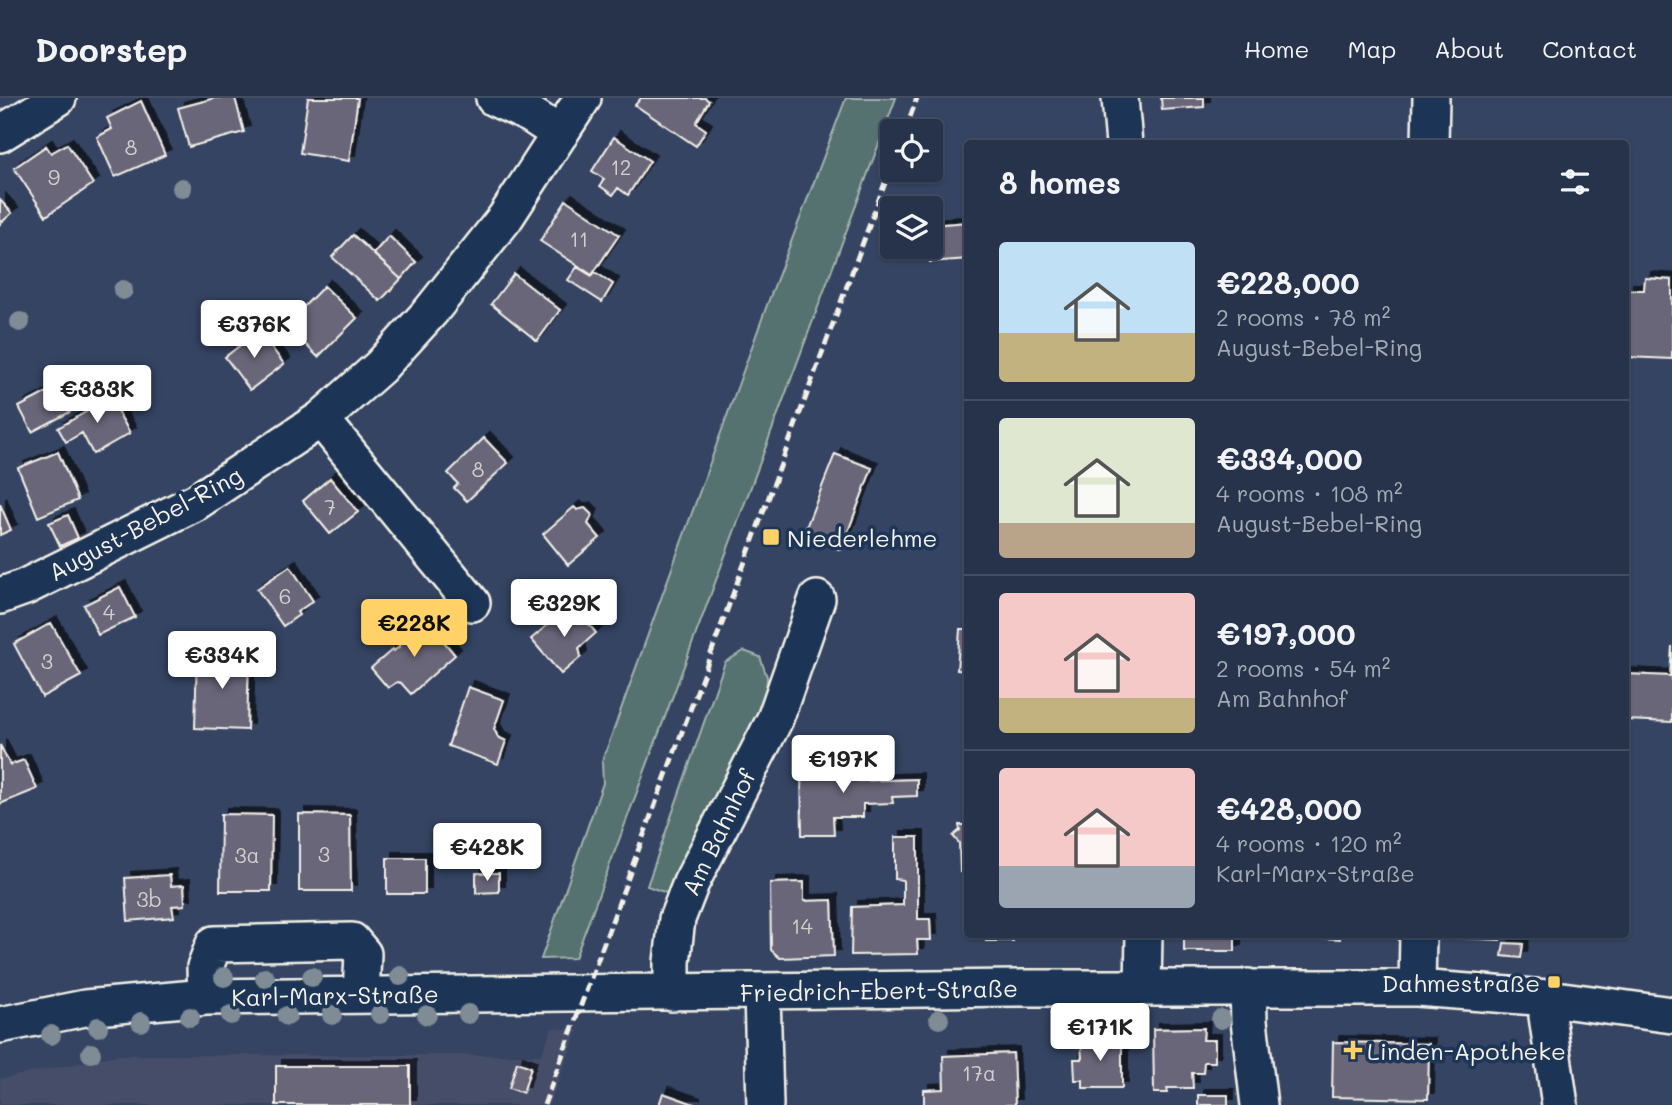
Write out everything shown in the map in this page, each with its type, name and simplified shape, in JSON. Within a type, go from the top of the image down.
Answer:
[{"type":"street","points":[[0,134],[58,98]]},
{"type":"street","points":[[494,98],[531,115],[559,134]]},
{"type":"street","name":"August-Bebel-Ring","points":[[0,596],[25,587],[195,502],[321,419],[380,367],[431,311],[505,218],[583,98]]},
{"type":"street","points":[[1120,98],[1124,140]]},
{"type":"street","points":[[1430,140],[1431,98]]},
{"type":"street","points":[[321,419],[472,603]]},
{"type":"street","name":"Am Bahnhof","points":[[672,993],[677,919],[691,883],[775,719],[817,599]]},
{"type":"street","points":[[1143,988],[1144,938]]},
{"type":"street","points":[[1417,988],[1418,938]]},
{"type":"street","points":[[206,997],[205,967],[214,944],[352,941],[363,954],[361,995]]},
{"type":"street","points":[[1248,988],[1259,1105]]},
{"type":"street","name":"Friedrich-Ebert-Straße","points":[[672,993],[1417,988],[1548,998],[1672,1015]]},
{"type":"street","points":[[762,992],[765,1105]]},
{"type":"street","name":"Karl-Marx-Straße","points":[[0,1025],[85,1008],[206,997],[672,993]]},
{"type":"street","points":[[1548,998],[1547,1016],[1560,1105]]},
{"type":"shaded area","points":[[552,1028],[578,1030],[549,1105],[0,1105],[0,1079],[117,1055],[541,1055]]},
{"type":"green space","points":[[846,98],[896,98],[888,119],[880,119],[880,141],[575,958],[541,959],[603,783],[602,762],[767,305]]},
{"type":"green space","points":[[744,651],[760,657],[767,677],[765,712],[672,895],[647,886],[725,662]]},
{"type":"building","points":[[215,98],[235,98],[244,132],[189,147],[178,108]]},
{"type":"building","points":[[308,98],[358,98],[349,161],[300,153]]},
{"type":"building","points":[[641,98],[705,98],[709,101],[696,123],[706,130],[696,146],[635,105]]},
{"type":"building","points":[[1161,98],[1204,98],[1204,107],[1162,110]]},
{"type":"building","points":[[141,101],[165,155],[115,177],[97,137],[112,129],[107,118]]},
{"type":"building","points":[[614,137],[650,161],[628,195],[618,188],[613,195],[600,186],[604,179],[592,171]]},
{"type":"building","points":[[67,144],[93,184],[46,216],[14,168],[46,146],[51,153]]},
{"type":"building","points":[[0,200],[12,213],[0,224]]},
{"type":"building","points":[[566,200],[619,235],[592,275],[540,241]]},
{"type":"building","points":[[964,222],[964,259],[930,262],[930,259],[943,259],[943,224]]},
{"type":"building","points":[[353,235],[401,279],[380,301],[332,257]]},
{"type":"building","points":[[389,236],[416,262],[401,279],[373,254]]},
{"type":"building","points":[[577,267],[592,276],[595,272],[613,284],[602,302],[568,280]]},
{"type":"building","points":[[514,274],[560,310],[537,341],[491,304]]},
{"type":"building","points":[[1645,278],[1672,280],[1672,359],[1629,357],[1629,290],[1644,290]]},
{"type":"building","points":[[324,286],[357,318],[318,357],[286,325]]},
{"type":"building","points":[[259,331],[284,364],[250,390],[225,357]]},
{"type":"building","points":[[57,387],[70,412],[32,432],[19,407]]},
{"type":"building","points":[[106,392],[130,433],[93,454],[82,433],[66,442],[58,428],[93,408],[89,401]]},
{"type":"building","points":[[484,438],[508,463],[467,501],[454,488],[458,484],[448,473]]},
{"type":"building","points":[[58,452],[78,500],[38,517],[18,468]]},
{"type":"building","points":[[835,454],[872,468],[841,550],[803,535]]},
{"type":"building","points":[[330,478],[358,512],[330,534],[303,501]]},
{"type":"building","points":[[0,504],[11,530],[0,535]]},
{"type":"building","points":[[574,507],[577,510],[585,508],[592,515],[588,524],[600,538],[568,565],[543,534]]},
{"type":"building","points":[[68,515],[78,538],[60,546],[49,523]]},
{"type":"building","points":[[290,566],[313,601],[283,626],[257,589]]},
{"type":"building","points":[[120,587],[135,617],[98,635],[84,605]]},
{"type":"building","points":[[572,604],[596,633],[579,648],[581,657],[561,674],[531,639]]},
{"type":"building","points":[[426,620],[455,655],[411,694],[401,683],[397,682],[388,688],[371,668],[400,646],[398,644]]},
{"type":"building","points":[[51,623],[81,676],[42,697],[14,644]]},
{"type":"building","points":[[960,629],[964,629],[964,671],[957,670]]},
{"type":"building","points":[[1672,646],[1672,722],[1629,720],[1629,674],[1670,676]]},
{"type":"building","points":[[197,652],[249,654],[247,730],[195,728]]},
{"type":"building","points":[[468,687],[504,700],[494,729],[498,737],[506,741],[498,764],[448,746]]},
{"type":"building","points":[[0,745],[10,765],[24,760],[37,789],[0,804]]},
{"type":"building","points":[[858,763],[859,781],[917,779],[917,796],[892,797],[893,803],[863,804],[863,817],[833,817],[834,835],[802,835],[801,765]]},
{"type":"building","points":[[221,814],[272,815],[271,891],[220,891]]},
{"type":"building","points":[[299,814],[350,815],[351,891],[299,891]]},
{"type":"building","points":[[959,825],[964,825],[964,872],[960,872],[959,843],[953,836],[960,830]]},
{"type":"building","points":[[895,837],[918,837],[918,919],[930,919],[931,940],[917,940],[918,954],[851,955],[852,907],[903,905],[903,880],[895,879]]},
{"type":"building","points":[[387,858],[425,858],[425,894],[387,894]]},
{"type":"building","points":[[476,873],[499,873],[499,892],[476,893]]},
{"type":"building","points":[[170,875],[171,886],[184,885],[185,905],[172,906],[174,917],[128,921],[125,878]]},
{"type":"building","points":[[804,882],[804,901],[832,900],[834,956],[780,958],[771,950],[770,883]]},
{"type":"building","points":[[986,938],[1013,938],[1013,941],[986,941]]},
{"type":"building","points":[[1184,938],[1235,938],[1235,951],[1184,951]]},
{"type":"building","points":[[1460,938],[1500,938],[1500,940]]},
{"type":"building","points":[[1504,943],[1523,944],[1521,958],[1502,956]]},
{"type":"building","points":[[1204,1028],[1203,1040],[1215,1040],[1215,1062],[1204,1062],[1203,1073],[1192,1073],[1193,1088],[1167,1088],[1168,1093],[1154,1093],[1153,1029]]},
{"type":"building","points":[[1093,1030],[1110,1030],[1110,1042],[1122,1042],[1122,1088],[1083,1088],[1083,1080],[1075,1080],[1074,1059],[1082,1059],[1081,1042],[1094,1042]]},
{"type":"building","points":[[1333,1042],[1429,1044],[1428,1099],[1332,1097]]},
{"type":"building","points":[[1013,1053],[1015,1105],[924,1105],[924,1090],[944,1089],[943,1056]]},
{"type":"building","points":[[517,1062],[531,1067],[523,1093],[509,1088]]},
{"type":"building","points":[[276,1066],[410,1066],[410,1105],[276,1105]]},
{"type":"building","points":[[663,1093],[694,1104],[694,1105],[659,1105]]},
{"type":"building","points":[[1198,1095],[1228,1095],[1228,1105],[1198,1105]]},
{"type":"railway","points":[[909,119],[917,98]]},
{"type":"railway","points":[[544,1105],[885,182]]},
{"type":"place","name":"Niederlehme","points":[[771,537]]},
{"type":"place","name":"Dahmestraße","points":[[1554,982]]},
{"type":"place","name":"Linden-Apotheke","points":[[1353,1050]]}]
